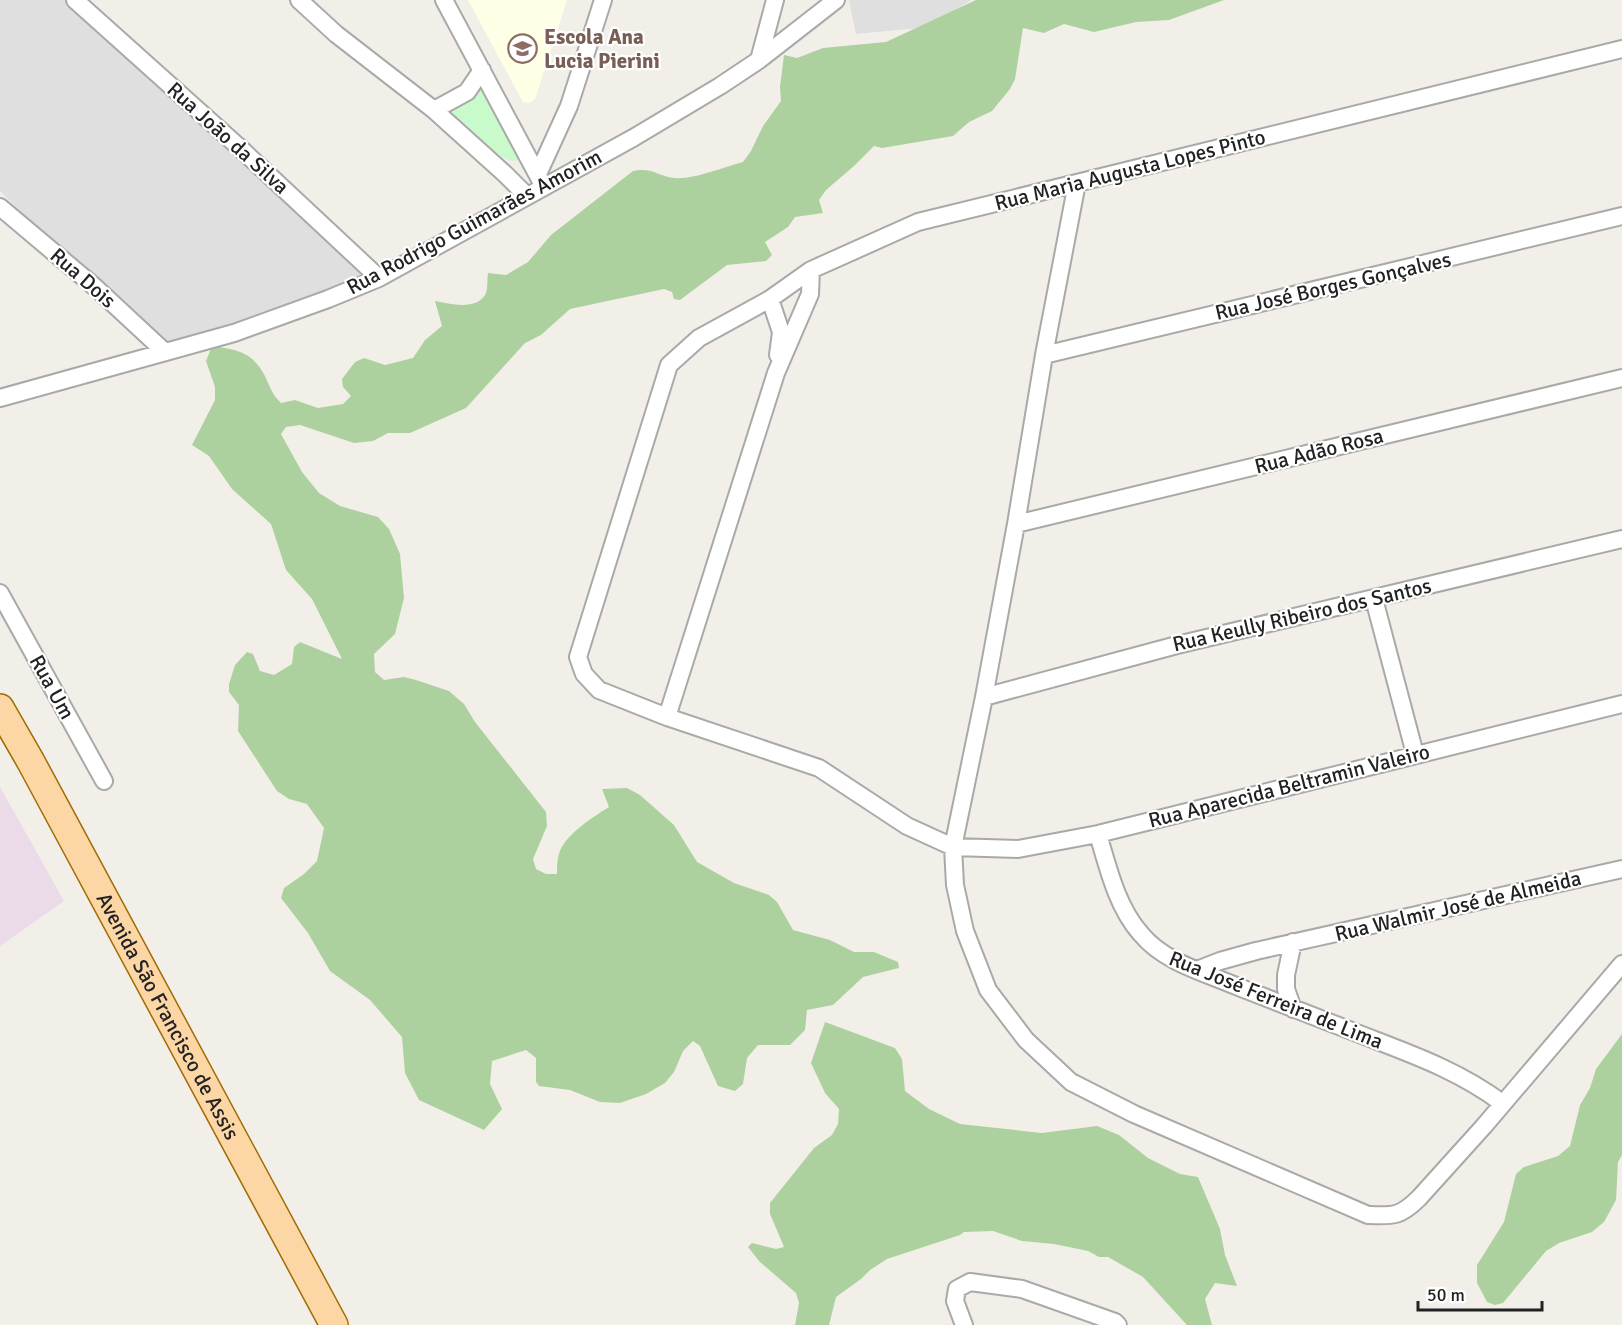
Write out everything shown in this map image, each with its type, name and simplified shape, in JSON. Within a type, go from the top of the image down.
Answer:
[{"type":"main road","name":"Avenida São Francisco de Assis","points":[[0,708],[334,1325]]},
{"type":"street","name":"Rua João da Silva","points":[[75,0],[240,148],[379,278]]},
{"type":"street","points":[[299,0],[336,34],[434,110],[526,196]]},
{"type":"street","points":[[444,0],[541,181]]},
{"type":"street","points":[[541,181],[569,106],[603,0]]},
{"type":"street","points":[[759,60],[775,0]]},
{"type":"street","name":"Rua Rodrigo Guimarães Amorim","points":[[0,398],[234,333],[379,278],[526,196],[541,181],[633,138],[720,86],[759,60],[836,0]]},
{"type":"street","name":"Rua Maria Augusta Lopes Pinto","points":[[667,717],[599,690],[584,674],[578,657],[669,365],[699,338],[770,299],[811,270],[918,222],[1622,49]]},
{"type":"street","points":[[434,110],[467,92],[482,70]]},
{"type":"street","points":[[1077,183],[1044,355],[984,697],[952,847],[955,885],[965,931],[988,990],[1026,1040],[1071,1082],[1134,1114],[1368,1215],[1392,1216],[1408,1209],[1484,1126],[1622,964]]},
{"type":"street","name":"Rua Dois","points":[[0,207],[94,287],[165,352]]},
{"type":"street","name":"Rua José Borges Gonçalves","points":[[1044,355],[1622,216]]},
{"type":"street","points":[[811,270],[810,294],[776,374],[667,717],[819,768],[907,826],[952,847]]},
{"type":"street","points":[[770,299],[781,332],[776,374]]},
{"type":"street","name":"Rua Adão Rosa","points":[[1016,524],[1622,378]]},
{"type":"street","name":"Rua Keully Ribeiro dos Santos","points":[[984,697],[1177,645],[1622,539]]},
{"type":"street","name":"Rua Um","points":[[0,593],[104,781]]},
{"type":"street","points":[[1374,598],[1415,754]]},
{"type":"street","name":"Rua Aparecida Beltramin Valeiro","points":[[952,847],[1018,849],[1098,834],[1622,704]]},
{"type":"street","name":"Rua José Ferreira de Lima","points":[[1098,834],[1110,875],[1127,914],[1141,934],[1161,953],[1293,1009],[1419,1057],[1462,1077],[1502,1103]]},
{"type":"street","name":"Rua Walmir José de Almeida","points":[[1197,970],[1247,953],[1293,942],[1622,869]]},
{"type":"street","points":[[1293,942],[1286,975],[1286,989],[1293,1009]]},
{"type":"street","points":[[964,1325],[955,1301],[957,1289],[970,1282],[1022,1289],[1118,1325]]},
{"type":"shaded area","points":[[0,0],[75,0],[379,278],[165,352],[0,191]]},
{"type":"shaded area","name":"Escola Ana Lucia Pierini","points":[[468,0],[567,0],[535,99],[530,103],[523,102]]},
{"type":"shaded area","points":[[971,0],[930,27],[856,34],[849,1]]},
{"type":"shaded area","points":[[0,787],[64,901],[0,946]]},
{"type":"green space","points":[[976,0],[1224,0],[1169,20],[1136,22],[1094,32],[1064,24],[1044,33],[1023,28],[1015,79],[992,111],[969,122],[953,136],[882,148],[874,146],[826,190],[819,200],[823,213],[795,217],[788,227],[765,242],[772,255],[766,261],[727,265],[680,300],[674,299],[672,292],[664,289],[570,309],[541,335],[525,343],[466,408],[410,433],[388,433],[373,441],[354,443],[300,425],[286,427],[281,434],[302,472],[319,493],[340,506],[378,517],[389,529],[400,554],[404,598],[395,634],[374,654],[375,672],[384,680],[404,677],[449,691],[464,704],[475,722],[546,812],[547,826],[533,859],[536,869],[546,874],[557,874],[559,854],[567,840],[580,827],[609,807],[602,789],[627,788],[640,795],[674,825],[697,862],[734,883],[769,895],[777,902],[793,930],[830,940],[854,952],[874,952],[898,962],[899,968],[863,977],[833,1005],[807,1010],[805,1030],[790,1045],[758,1045],[747,1058],[743,1084],[735,1091],[718,1086],[700,1046],[693,1041],[683,1051],[674,1072],[665,1083],[646,1094],[620,1103],[600,1102],[570,1090],[539,1086],[536,1082],[536,1058],[526,1050],[492,1061],[490,1084],[502,1109],[484,1130],[419,1100],[405,1073],[402,1037],[370,1000],[330,971],[308,933],[281,898],[284,888],[304,874],[317,861],[324,828],[307,804],[289,799],[277,791],[238,731],[239,705],[229,692],[229,684],[235,665],[247,652],[253,654],[260,671],[274,675],[292,664],[294,647],[300,642],[342,659],[312,599],[286,570],[271,524],[232,489],[209,456],[192,445],[215,400],[215,387],[206,361],[212,346],[238,351],[250,358],[261,369],[281,403],[295,400],[318,408],[343,404],[351,396],[343,387],[342,379],[355,362],[364,358],[385,365],[413,358],[425,340],[442,326],[435,301],[463,305],[482,299],[486,293],[488,273],[506,275],[528,262],[551,235],[633,171],[645,170],[668,177],[682,178],[743,162],[763,126],[781,101],[780,87],[784,55],[797,58],[823,48],[886,42]]},
{"type":"green space","points":[[485,85],[525,159],[511,161],[499,155],[448,113]]},
{"type":"green space","points":[[825,1022],[895,1048],[902,1059],[905,1091],[929,1109],[960,1124],[1042,1133],[1097,1126],[1119,1135],[1148,1158],[1180,1174],[1198,1177],[1220,1229],[1225,1255],[1237,1286],[1215,1283],[1205,1299],[1212,1325],[1187,1325],[1143,1277],[1108,1257],[1099,1257],[1088,1251],[1054,1244],[1022,1241],[993,1231],[964,1232],[887,1259],[836,1297],[829,1325],[795,1325],[799,1303],[796,1293],[760,1262],[748,1247],[752,1243],[776,1249],[784,1247],[770,1214],[770,1203],[814,1148],[832,1135],[838,1124],[839,1109],[825,1093],[811,1063]]},
{"type":"green space","points":[[1622,1034],[1622,1155],[1618,1162],[1616,1200],[1604,1222],[1592,1232],[1559,1243],[1546,1251],[1503,1303],[1495,1305],[1487,1302],[1477,1283],[1477,1265],[1504,1222],[1516,1174],[1524,1167],[1558,1156],[1570,1146],[1580,1105],[1590,1088],[1596,1069]]},
{"type":"place","name":"Escola Ana Lucia Pierini","points":[[523,49]]}]
